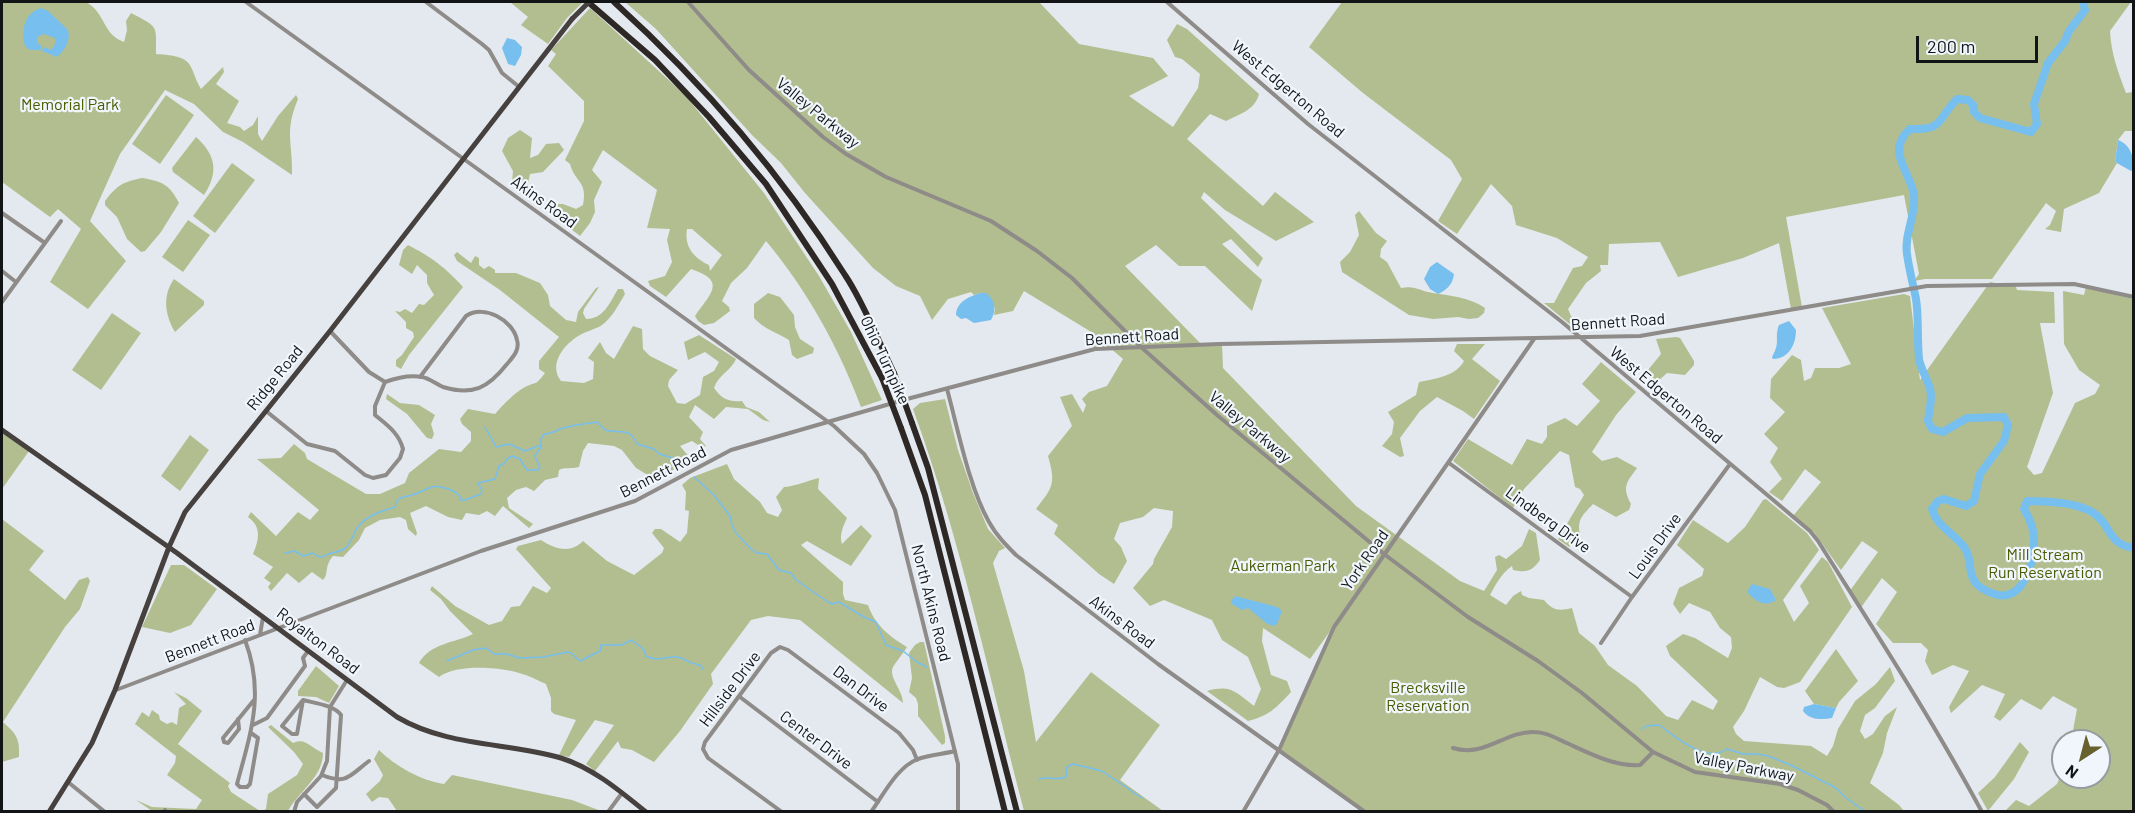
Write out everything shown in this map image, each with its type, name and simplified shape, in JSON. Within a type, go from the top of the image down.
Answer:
[{"type":"highway","name":"Ohio Turnpike","points":[[589,2],[655,60],[709,117],[766,184],[832,284],[882,378],[925,495],[1005,812]]},
{"type":"highway","name":"Ohio Turnpike","points":[[614,2],[646,31],[693,80],[780,182],[846,276],[894,373],[928,468],[1017,812]]},
{"type":"main road","name":"Ridge Road","points":[[49,812],[92,743],[185,512],[330,331],[518,86],[572,19],[589,2]]},
{"type":"main road","name":"Royalton Road","points":[[2,430],[169,547],[309,650],[383,709],[425,732],[461,741],[561,758],[582,766],[646,812]]},
{"type":"street","name":"Akins Road","points":[[246,2],[829,422]]},
{"type":"street","points":[[426,2],[484,45],[502,73],[518,86]]},
{"type":"street","name":"Valley Parkway","points":[[688,2],[749,70],[823,137],[846,154],[886,177],[963,208],[1010,232],[1072,278],[1141,347],[1217,415],[1384,554],[1468,617],[1538,660],[1653,752],[1695,772],[1780,784],[1798,790],[1827,805],[1834,812]]},
{"type":"street","name":"West Edgerton Road","points":[[1167,2],[1308,124],[1562,322],[1578,338],[1810,531],[1909,686],[1982,812]]},
{"type":"street","points":[[2,213],[45,243]]},
{"type":"street","points":[[2,302],[61,221]]},
{"type":"street","points":[[2,271],[16,282]]},
{"type":"street","name":"Bennett Road","points":[[115,690],[481,551],[636,501],[731,450],[1095,349],[1640,336],[1927,286],[2074,284],[2133,297]]},
{"type":"street","points":[[266,411],[307,444],[335,451],[365,475],[378,477],[386,475],[403,449],[401,440],[394,431],[375,414],[378,396],[385,382],[398,377],[420,377],[441,386],[460,390],[473,390],[485,386],[495,379],[516,352],[517,338],[505,322],[496,316],[481,310],[472,312],[466,316],[420,377]]},
{"type":"street","points":[[330,331],[369,372],[385,382]]},
{"type":"street","name":"York Road","points":[[1243,812],[1279,750],[1334,627],[1534,339]]},
{"type":"street","name":"Akins Road","points":[[947,389],[981,506],[1001,540],[1017,556],[1066,595],[1365,812]]},
{"type":"street","name":"North Akins Road","points":[[829,422],[864,454],[877,473],[895,510],[956,751],[960,778],[958,812]]},
{"type":"street","name":"Lindberg Drive","points":[[1449,463],[1632,597]]},
{"type":"street","name":"Louis Drive","points":[[1601,643],[1730,464]]},
{"type":"street","points":[[260,634],[263,616]]},
{"type":"street","points":[[245,640],[253,662],[255,699],[253,725],[250,733],[237,784],[240,787],[247,787],[250,784],[258,738],[250,733]]},
{"type":"street","name":"Hillside Drive","points":[[780,647],[771,653],[705,742],[703,749],[708,758],[782,812]]},
{"type":"street","name":"Dan Drive","points":[[780,647],[788,650],[899,733],[907,741],[917,760]]},
{"type":"street","points":[[253,725],[267,718],[305,666],[303,658],[309,650]]},
{"type":"street","points":[[294,812],[297,802],[322,775],[327,761],[330,707],[347,680]]},
{"type":"street","name":"Center Drive","points":[[740,697],[878,802]]},
{"type":"street","points":[[238,719],[239,729],[228,743],[224,742],[223,738],[238,719],[255,699]]},
{"type":"street","points":[[303,700],[330,707],[339,711],[341,715],[336,788],[317,807],[304,794]]},
{"type":"street","points":[[303,700],[297,734],[292,734],[282,726],[303,700]]},
{"type":"street","points":[[1453,748],[1471,751],[1531,732],[1544,733],[1628,766],[1640,765],[1653,752]]},
{"type":"street","points":[[871,812],[899,773],[917,760],[956,751]]},
{"type":"street","points":[[322,775],[336,780],[347,778],[369,761]]},
{"type":"street","points":[[68,782],[105,812]]},
{"type":"street","points":[[608,812],[622,793]]},
{"type":"street","points":[[367,812],[372,812]]},
{"type":"green space","name":"Memorial Park","points":[[2,2],[86,2],[97,12],[112,34],[124,42],[127,30],[126,21],[131,13],[154,28],[156,54],[176,56],[189,63],[201,89],[223,67],[224,72],[216,84],[239,101],[227,123],[240,127],[244,131],[253,125],[258,116],[258,134],[262,141],[278,116],[296,95],[298,99],[290,129],[292,175],[243,142],[223,132],[194,104],[165,90],[120,154],[90,221],[126,261],[88,309],[50,282],[81,229],[58,209],[50,217],[2,182]]},
{"type":"green space","points":[[510,2],[583,2],[567,18],[548,44],[521,25],[528,17]]},
{"type":"green space","name":"Brecksville Reservation","points":[[625,2],[1039,2],[1079,44],[1153,58],[1168,76],[1129,96],[1173,127],[1198,88],[1200,74],[1182,59],[1175,57],[1167,40],[1177,24],[1187,29],[1259,94],[1250,108],[1226,121],[1210,114],[1187,139],[1263,206],[1275,192],[1314,222],[1276,241],[1225,210],[1204,192],[1201,198],[1263,258],[1258,267],[1231,239],[1222,244],[1262,280],[1252,311],[1205,266],[1179,266],[1156,245],[1125,266],[1201,344],[1222,344],[1223,368],[1356,506],[1460,581],[1484,591],[1497,570],[1495,557],[1499,555],[1506,559],[1522,546],[1529,529],[1536,533],[1540,560],[1532,569],[1526,571],[1513,570],[1512,566],[1502,576],[1490,595],[1506,605],[1513,596],[1521,591],[1522,595],[1544,600],[1556,609],[1572,608],[1579,633],[1595,646],[1608,665],[1637,686],[1666,716],[1678,720],[1692,700],[1713,710],[1718,701],[1670,656],[1666,646],[1683,634],[1695,638],[1728,658],[1732,648],[1731,637],[1720,628],[1710,612],[1689,603],[1680,614],[1673,604],[1679,588],[1702,576],[1704,569],[1677,545],[1693,520],[1728,543],[1745,527],[1763,500],[1766,499],[1807,533],[1819,550],[1783,600],[1794,622],[1809,603],[1800,586],[1822,557],[1828,562],[1852,607],[1800,682],[1784,688],[1777,687],[1760,677],[1744,711],[1733,727],[1736,734],[1744,741],[1811,746],[1827,756],[1838,729],[1855,701],[1876,684],[1890,667],[1895,681],[1875,708],[1865,715],[1860,731],[1865,739],[1873,734],[1885,716],[1897,707],[1887,733],[1883,753],[1870,783],[1904,811],[1364,811],[1279,751],[1331,630],[1310,659],[1263,628],[1262,641],[1271,675],[1287,681],[1291,692],[1272,711],[1248,721],[1207,691],[1228,689],[1254,706],[1261,689],[1248,657],[1222,640],[1212,620],[1164,600],[1150,606],[1133,588],[1153,564],[1172,527],[1173,511],[1154,508],[1143,517],[1120,523],[1114,539],[1121,547],[1127,561],[1114,584],[1099,574],[1054,534],[1058,525],[1036,509],[1051,485],[1052,473],[1048,456],[1072,426],[1060,397],[1072,394],[1083,413],[1086,405],[1082,399],[1089,392],[1107,386],[1123,359],[1109,347],[1093,347],[1093,333],[1024,291],[1013,311],[994,315],[995,308],[981,293],[974,295],[971,292],[948,299],[932,320],[920,296],[896,286],[873,268],[781,163],[752,135],[656,29]]},
{"type":"green space","points":[[1342,2],[2131,2],[2110,31],[2113,55],[2126,93],[2133,92],[2133,131],[2125,131],[2118,140],[2115,162],[2117,163],[2099,193],[2064,209],[2061,232],[2045,229],[2050,225],[2056,211],[2046,203],[1992,279],[1914,281],[1919,274],[1904,195],[1786,217],[1802,307],[1791,309],[1779,243],[1743,258],[1678,277],[1660,242],[1609,244],[1608,265],[1600,265],[1601,271],[1586,283],[1568,309],[1571,316],[1578,321],[1572,326],[1544,303],[1554,303],[1573,268],[1582,266],[1588,257],[1557,238],[1516,225],[1512,206],[1491,184],[1457,234],[1438,221],[1462,179],[1451,160],[1363,93],[1309,47]]},
{"type":"green space","points":[[590,8],[685,95],[764,193],[819,276],[851,332],[882,400],[861,407],[843,363],[821,320],[795,279],[766,241],[747,268],[731,283],[722,301],[730,311],[714,323],[704,325],[695,316],[710,294],[712,283],[709,278],[691,269],[666,297],[650,286],[648,281],[665,276],[672,262],[667,240],[670,229],[647,228],[657,190],[603,150],[592,170],[602,182],[594,200],[595,212],[580,236],[550,213],[552,204],[563,204],[576,209],[583,205],[584,197],[582,186],[570,164],[565,160],[584,121],[584,101],[548,66],[556,54],[551,50]],"holes":[[[687,229],[692,229],[722,255],[710,271],[709,265],[691,251],[686,235]]]},
{"type":"green space","points":[[166,95],[194,115],[160,164],[132,144]]},
{"type":"green space","points":[[520,130],[532,138],[530,158],[538,155],[546,144],[559,143],[564,150],[543,172],[530,174],[527,188],[523,192],[512,183],[513,171],[502,151],[508,138]]},
{"type":"green space","points":[[196,137],[208,150],[213,164],[212,179],[204,195],[173,172],[172,168]]},
{"type":"green space","points":[[232,163],[255,180],[215,233],[193,216]]},
{"type":"green space","points":[[142,178],[165,185],[179,203],[161,232],[145,251],[141,252],[127,239],[117,217],[105,205],[105,201],[121,185]]},
{"type":"green space","points":[[1359,211],[1376,233],[1387,241],[1381,249],[1380,257],[1387,262],[1401,288],[1414,288],[1466,299],[1485,308],[1484,313],[1478,318],[1469,319],[1458,317],[1433,319],[1409,315],[1342,272],[1340,262],[1350,252],[1359,235],[1355,215]]},
{"type":"green space","points":[[188,220],[210,235],[183,272],[162,257]]},
{"type":"green space","points":[[408,245],[437,263],[463,287],[409,355],[401,369],[396,366],[396,360],[414,337],[413,332],[406,328],[406,322],[395,311],[400,312],[405,309],[412,313],[419,304],[424,305],[434,295],[427,283],[427,275],[417,265],[412,274],[399,265],[403,250]]},
{"type":"green space","points":[[457,252],[471,263],[475,256],[479,258],[479,265],[484,269],[489,266],[495,270],[495,273],[516,273],[540,283],[548,295],[550,306],[566,320],[576,322],[578,312],[596,288],[599,287],[584,309],[586,319],[602,313],[618,289],[623,289],[625,294],[606,322],[580,335],[564,349],[556,368],[561,381],[584,383],[593,379],[594,362],[588,358],[600,342],[606,353],[614,359],[633,326],[642,329],[643,349],[650,356],[678,370],[669,380],[668,386],[677,403],[685,404],[700,395],[703,377],[714,371],[719,362],[705,352],[688,360],[684,342],[699,335],[736,359],[716,383],[714,388],[717,392],[726,399],[742,401],[746,407],[759,412],[770,422],[763,420],[748,409],[726,407],[714,419],[695,405],[689,417],[703,432],[700,439],[706,446],[701,447],[692,441],[680,446],[690,458],[658,481],[636,468],[622,450],[614,446],[588,443],[583,451],[579,467],[559,470],[558,477],[545,480],[534,491],[526,487],[516,490],[507,498],[509,508],[533,524],[529,528],[503,506],[495,516],[487,511],[479,515],[466,513],[462,520],[448,517],[426,506],[410,513],[416,536],[408,529],[406,520],[400,517],[380,520],[365,528],[359,540],[343,557],[333,556],[328,563],[323,580],[312,572],[299,583],[287,573],[271,591],[268,587],[271,583],[264,578],[273,567],[253,554],[258,534],[256,525],[248,517],[251,512],[276,536],[298,512],[310,520],[319,510],[257,459],[281,458],[294,444],[305,453],[307,459],[366,494],[380,494],[405,483],[409,473],[439,449],[461,452],[471,441],[471,432],[460,419],[468,409],[495,414],[517,392],[538,382],[545,373],[539,369],[539,361],[559,337],[500,290],[457,261],[454,255]]},
{"type":"green space","points":[[174,279],[204,301],[204,305],[175,332],[166,306],[170,285]]},
{"type":"green space","name":"Mill Stream Run Reservation","points":[[1990,282],[2015,284],[2017,290],[2054,292],[2055,323],[2040,323],[2053,393],[2027,467],[2034,475],[2042,473],[2075,403],[2095,394],[2100,385],[2079,370],[2064,344],[2063,291],[2084,295],[2086,287],[2133,299],[2133,811],[2005,811],[2016,800],[2029,806],[2051,789],[2111,789],[2111,729],[2073,729],[2077,709],[2053,696],[2041,710],[2021,699],[2000,721],[1994,717],[2005,694],[1982,685],[1951,713],[1949,707],[1969,671],[1953,665],[1932,675],[1925,661],[1928,650],[1921,643],[1893,643],[1876,624],[1897,592],[1882,578],[1860,609],[1849,592],[1878,552],[1862,541],[1841,570],[1813,531],[1793,516],[1821,482],[1805,469],[1782,501],[1769,492],[1782,479],[1770,462],[1778,448],[1764,434],[1785,412],[1770,398],[1771,379],[1792,355],[1801,360],[1804,381],[1811,378],[1815,368],[1839,368],[1851,364],[1822,308],[1904,294],[1910,296],[1920,380]]},
{"type":"green space","points":[[768,293],[780,297],[794,315],[795,327],[800,339],[814,348],[813,353],[797,359],[792,355],[789,340],[766,328],[754,318],[754,304]]},
{"type":"green space","points":[[112,313],[141,333],[101,390],[72,370]]},
{"type":"green space","points":[[1680,338],[1694,361],[1694,365],[1685,375],[1667,373],[1649,389],[1642,383],[1648,370],[1661,354],[1656,339]]},
{"type":"green space","points":[[1457,344],[1485,344],[1472,359],[1500,381],[1474,419],[1437,397],[1420,411],[1400,438],[1404,456],[1400,457],[1382,446],[1392,434],[1394,422],[1388,412],[1416,395],[1419,382],[1444,376],[1456,370],[1464,361],[1454,351]]},
{"type":"green space","points":[[1601,362],[1636,392],[1616,415],[1592,452],[1602,461],[1617,457],[1637,468],[1626,485],[1631,504],[1629,510],[1616,517],[1593,504],[1581,518],[1580,535],[1569,547],[1558,539],[1584,495],[1580,489],[1575,487],[1569,455],[1560,451],[1524,489],[1513,508],[1453,461],[1468,439],[1512,465],[1527,439],[1542,444],[1547,437],[1547,426],[1565,418],[1577,426],[1600,401],[1582,384]]},
{"type":"green space","points":[[387,394],[400,403],[419,405],[435,415],[431,424],[434,434],[432,439],[427,438],[407,414],[386,399]]},
{"type":"green space","points":[[945,399],[958,450],[973,493],[988,529],[1005,548],[999,551],[993,563],[1024,671],[1036,742],[1091,672],[1160,725],[1120,780],[1163,811],[1024,811],[960,558],[913,409],[920,403]]},
{"type":"green space","points":[[2,432],[29,451],[2,489]]},
{"type":"green space","points":[[190,435],[209,450],[180,491],[161,476]]},
{"type":"green space","points":[[727,464],[734,479],[760,502],[767,513],[778,517],[782,510],[776,497],[784,487],[819,478],[818,489],[847,518],[841,534],[842,544],[861,525],[872,536],[851,566],[807,541],[801,545],[843,582],[845,600],[868,605],[874,618],[883,629],[907,647],[892,671],[903,703],[800,620],[768,616],[751,620],[711,674],[713,684],[680,731],[654,762],[632,750],[621,748],[618,741],[595,771],[586,764],[614,725],[595,720],[569,757],[559,755],[576,720],[554,714],[551,711],[551,698],[546,684],[522,674],[489,668],[467,668],[439,677],[419,663],[436,647],[473,634],[430,590],[432,586],[455,606],[489,625],[502,621],[511,607],[520,606],[533,586],[547,593],[551,588],[516,549],[518,546],[541,540],[557,548],[568,549],[583,541],[607,561],[634,575],[662,553],[664,548],[652,533],[655,529],[661,529],[680,542],[687,533],[689,511],[685,510],[686,492],[682,485],[690,478]]},
{"type":"green space","points":[[2,519],[44,551],[29,570],[65,600],[79,580],[88,577],[90,581],[80,609],[65,627],[3,722],[16,737],[19,757],[2,762]]},
{"type":"green space","points":[[171,565],[184,565],[217,589],[191,625],[170,633],[142,627]]},
{"type":"green space","points":[[920,642],[924,642],[945,736],[945,743],[942,745],[918,716],[916,698],[909,692],[912,678],[909,653]]},
{"type":"green space","points":[[1836,649],[1858,681],[1836,708],[1814,704],[1805,691]]},
{"type":"green space","points":[[316,666],[339,686],[329,703],[316,697],[298,696],[298,691]]},
{"type":"green space","points":[[174,692],[202,711],[178,744],[230,783],[228,786],[231,792],[260,811],[152,811],[136,800],[152,807],[196,809],[202,800],[167,775],[175,763],[176,756],[135,724],[142,712],[149,717],[152,710],[159,715],[160,720],[167,724],[172,722],[177,725],[179,708],[186,704]]},
{"type":"green space","points":[[271,725],[293,743],[305,742],[323,753],[322,762],[315,777],[288,811],[262,811],[266,809],[268,794],[297,775],[303,764],[268,727]]},
{"type":"green space","points":[[2020,742],[2029,752],[2014,779],[1988,811],[1978,793],[1995,777]]},
{"type":"green space","points":[[379,750],[409,772],[427,780],[444,784],[452,775],[572,800],[601,811],[397,811],[388,798],[379,797],[372,802],[366,794],[383,775],[374,759]]},
{"type":"water","points":[[41,8],[48,11],[68,30],[67,45],[57,57],[42,51],[44,47],[51,50],[55,44],[55,38],[44,34],[37,37],[37,42],[42,47],[41,50],[30,50],[25,46],[23,34],[27,18],[35,10]]},
{"type":"water","points":[[507,38],[515,40],[522,47],[521,55],[515,66],[508,64],[502,48]]},
{"type":"water","points":[[2118,140],[2131,152],[2133,169],[2131,171],[2115,162]]},
{"type":"water","points":[[1437,262],[1454,274],[1449,286],[1438,294],[1430,289],[1424,279],[1430,267]]},
{"type":"water","points":[[981,293],[986,293],[993,302],[994,312],[991,320],[974,323],[956,315],[961,303]]},
{"type":"water","points":[[1789,321],[1796,330],[1793,345],[1787,354],[1773,359],[1779,325]]},
{"type":"water","points":[[1752,584],[1770,589],[1776,600],[1768,603],[1757,601],[1747,592]]},
{"type":"water","points":[[1235,596],[1277,607],[1282,611],[1277,624],[1273,626],[1266,623],[1248,608],[1242,610],[1232,604],[1231,601]]},
{"type":"water","points":[[1814,704],[1836,708],[1832,718],[1816,719],[1803,711],[1804,707]]},
{"type":"waterway","points":[[2083,2],[2085,10],[2048,63],[2034,104],[2037,124],[2031,132],[1980,118],[1968,100],[1957,99],[1935,125],[1929,128],[1910,129],[1903,137],[1899,153],[1914,195],[1907,254],[1917,306],[1919,359],[1931,393],[1928,421],[1932,429],[1943,432],[1967,418],[2004,417],[2008,425],[2004,441],[1980,474],[1974,501],[1966,506],[1944,499],[1938,501],[1932,509],[1938,521],[1967,551],[1971,574],[1976,584],[1992,593],[2004,595],[2013,593],[2025,579],[2034,549],[2033,532],[2024,509],[2027,501],[2061,503],[2092,512],[2118,542],[2134,548]]},
{"type":"waterway","points":[[285,553],[295,551],[303,556],[313,553],[322,557],[344,549],[349,545],[357,528],[364,520],[395,507],[400,498],[431,487],[451,490],[458,494],[461,500],[481,494],[478,483],[495,479],[499,466],[512,456],[520,459],[527,470],[538,470],[540,468],[535,456],[541,447],[544,434],[567,427],[597,422],[605,430],[627,433],[634,438],[637,444],[676,459],[687,467]]},
{"type":"waterway","points":[[485,427],[496,447],[509,444],[525,451],[541,445]]},
{"type":"waterway","points":[[694,477],[714,495],[730,516],[736,533],[751,549],[757,553],[767,554],[779,570],[791,573],[796,580],[828,602],[832,604],[839,602],[876,622],[886,645],[903,651],[927,667]]},
{"type":"waterway","points":[[447,661],[473,650],[486,648],[494,654],[507,654],[520,658],[543,657],[568,652],[580,661],[600,651],[601,645],[621,645],[632,640],[644,650],[646,656],[655,659],[677,657],[700,665],[703,669]]},
{"type":"waterway","points":[[1642,729],[1646,726],[1659,725],[1682,742],[1710,753],[1719,753],[1727,749],[1743,754],[1768,756],[1836,788],[1866,812]]},
{"type":"waterway","points":[[1039,779],[1066,777],[1067,767],[1073,764],[1102,771],[1142,798]]},
{"type":"park label","name":"Aukerman Park","points":[[1283,566]]}]
